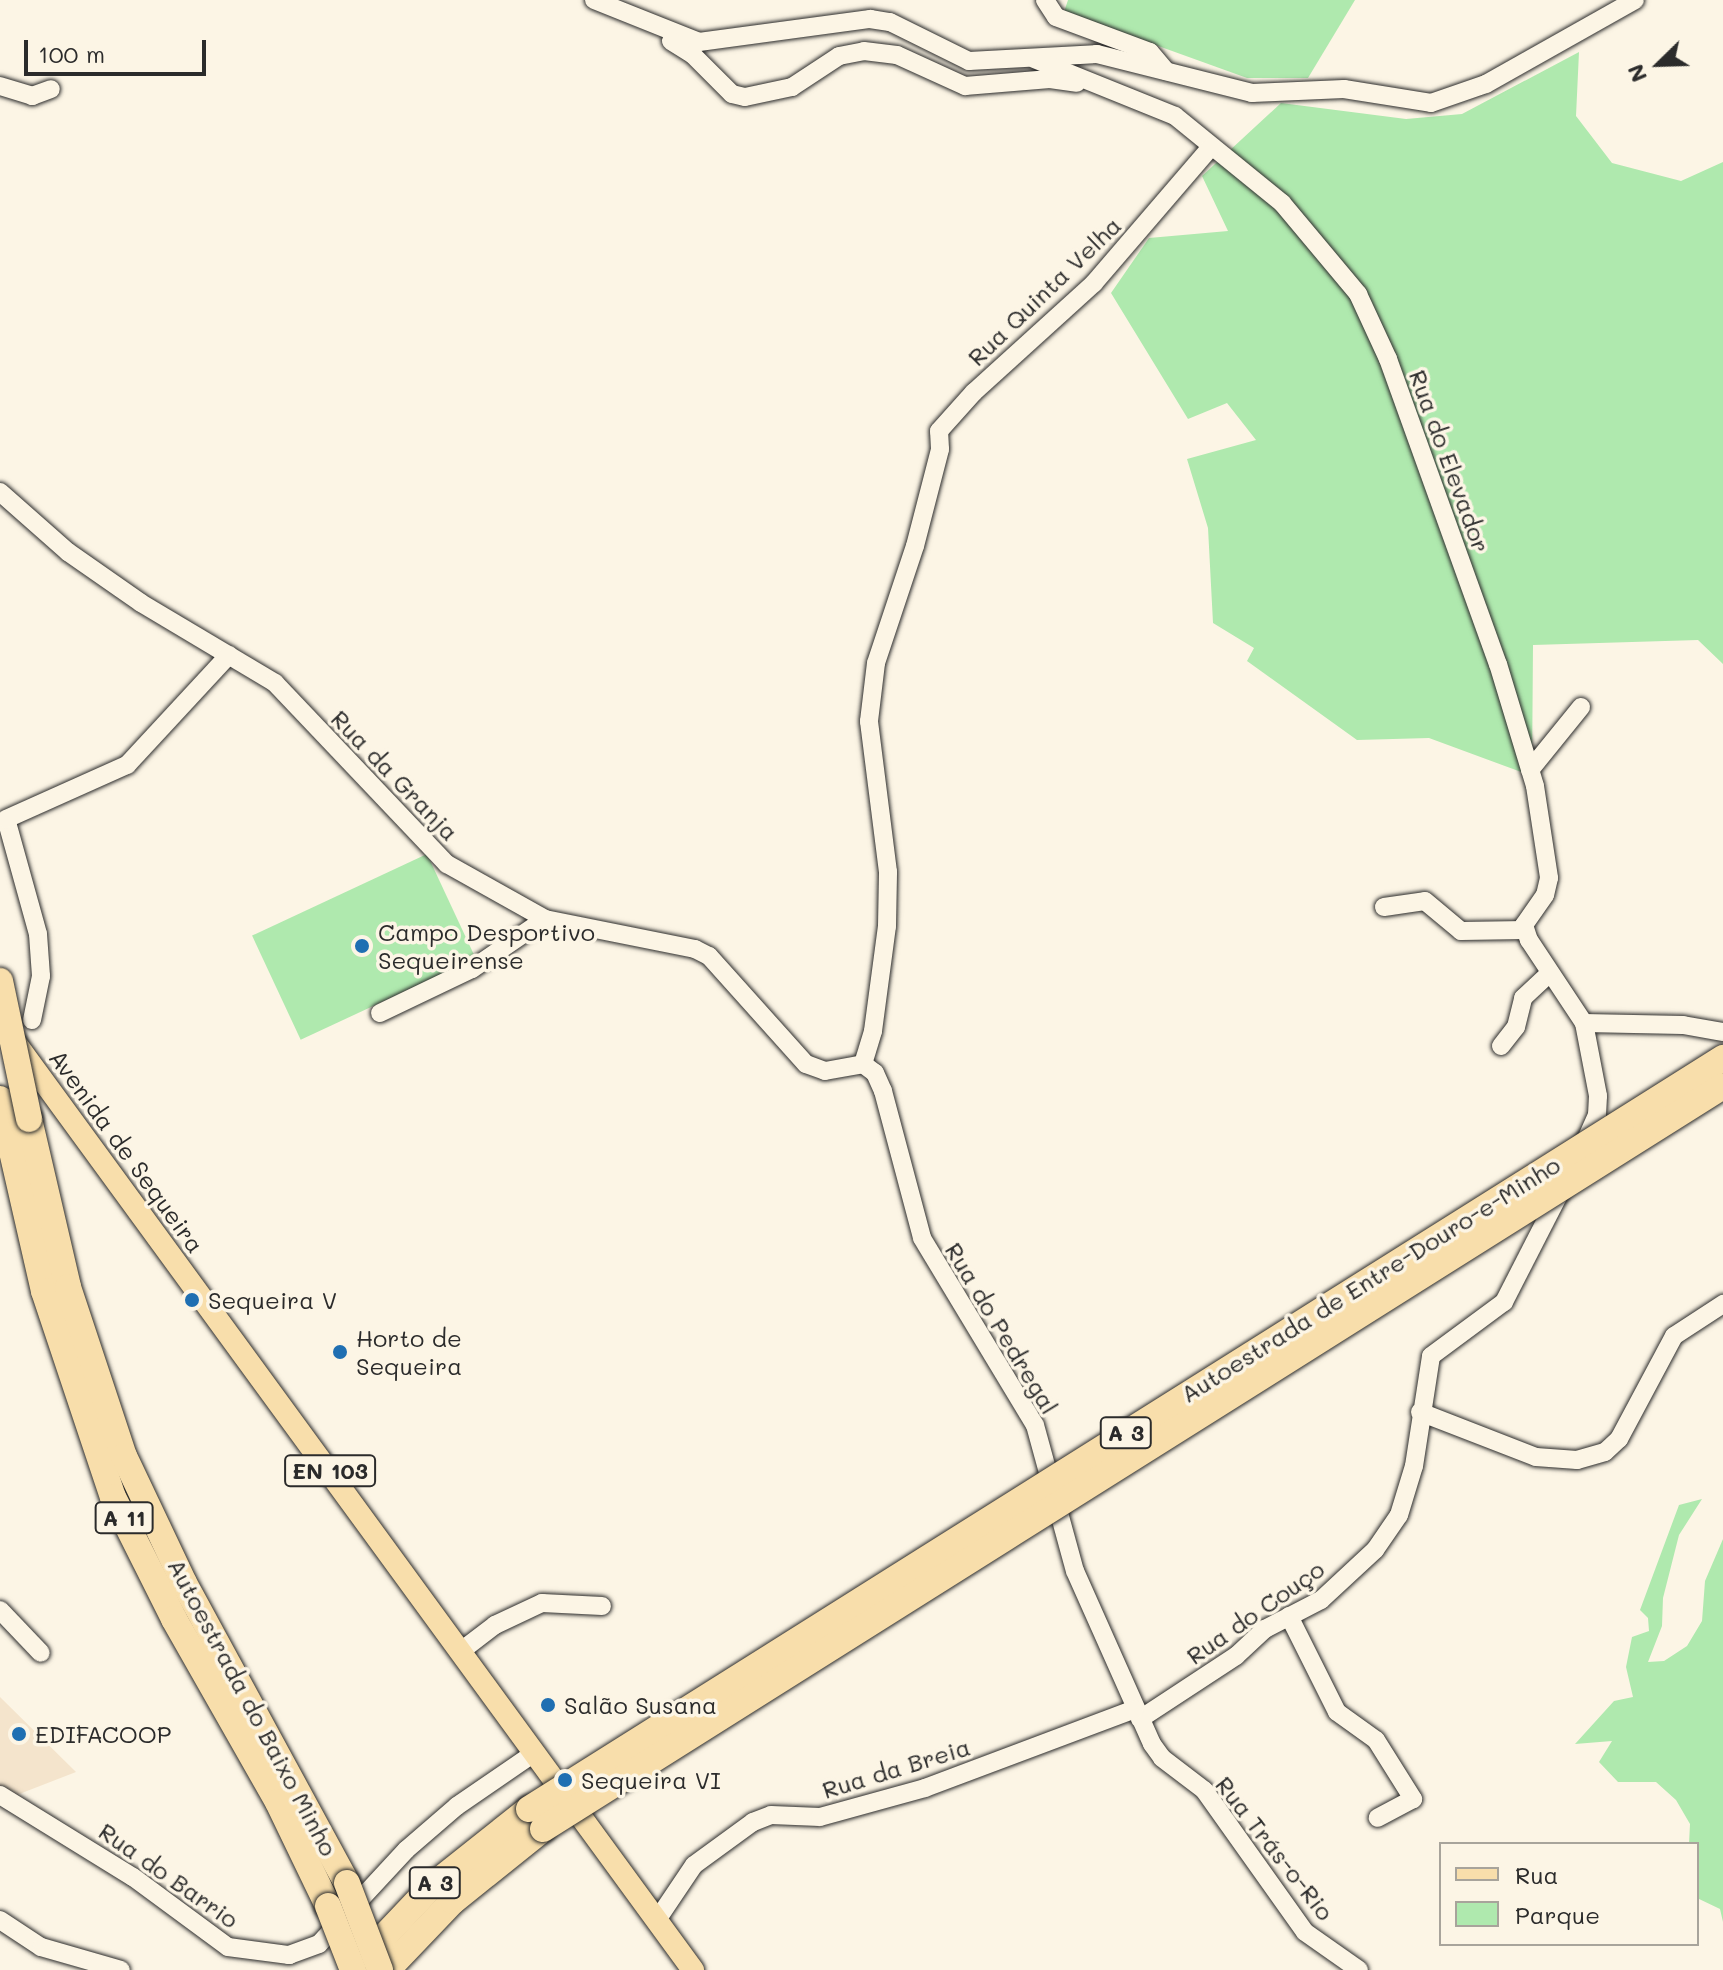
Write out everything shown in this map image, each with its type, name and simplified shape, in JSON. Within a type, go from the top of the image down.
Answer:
[{"type":"highway","name":"Autoestrada do Baixo Minho","points":[[0,981],[68,1287],[124,1456],[184,1583],[347,1883],[380,1970]]},
{"type":"highway","name":"Autoestrada de Entre-Douro-e-Minho","points":[[353,1970],[431,1887],[1723,1058]]},
{"type":"highway","name":"Autoestrada de Entre-Douro-e-Minho","points":[[387,1970],[536,1819],[1723,1086]]},
{"type":"highway","name":"Autoestrada do Baixo Minho","points":[[0,1099],[44,1291],[113,1497],[174,1619],[278,1802],[328,1906],[353,1970]]},
{"type":"main road","name":"Avenida de Sequeira","points":[[0,1021],[693,1970]]},
{"type":"street","points":[[594,0],[699,42],[870,19],[890,22],[969,61],[1097,54],[1252,93],[1344,89],[1431,103],[1486,84],[1635,0]]},
{"type":"street","points":[[633,0],[640,20],[650,31],[693,55],[732,94],[745,97],[792,87],[839,56],[864,51],[897,55],[965,86],[1050,79],[1095,84]]},
{"type":"street","points":[[1045,0],[1056,17],[1150,52],[1166,71]]},
{"type":"street","name":"Rua do Elevador","points":[[1034,59],[1175,116],[1282,203],[1358,294],[1388,359],[1530,770],[1549,878],[1545,895],[1525,920],[1525,930]]},
{"type":"street","points":[[0,86],[32,96],[51,89]]},
{"type":"street","name":"Rua Quinta Velha","points":[[863,1064],[873,1031],[887,926],[888,872],[869,721],[874,678],[915,546],[940,449],[939,431],[1019,348],[1094,283],[1211,147]]},
{"type":"street","name":"Rua da Granja","points":[[0,492],[80,561],[275,683],[447,864],[545,919],[595,933],[695,949],[709,956],[806,1064],[825,1071],[863,1064]]},
{"type":"street","points":[[32,1020],[41,976],[38,934],[6,819],[127,765],[229,655]]},
{"type":"street","points":[[1530,770],[1581,707]]},
{"type":"street","points":[[1384,907],[1425,901],[1461,931],[1525,930],[1584,1023],[1683,1025],[1723,1032]]},
{"type":"street","points":[[380,1013],[472,969],[545,919]]},
{"type":"street","points":[[1501,1046],[1516,1027],[1523,998],[1550,973]]},
{"type":"street","name":"Rua do Couço","points":[[1138,1714],[1289,1616],[1321,1600],[1375,1550],[1399,1515],[1414,1466],[1431,1356],[1511,1293],[1597,1115],[1584,1023]]},
{"type":"street","name":"Rua do Pedregal","points":[[863,1064],[875,1073],[883,1091],[922,1238],[1035,1425],[1075,1571],[1138,1714]]},
{"type":"street","points":[[1420,1412],[1536,1457],[1577,1460],[1605,1452],[1619,1439],[1674,1336],[1723,1304]]},
{"type":"street","points":[[461,1651],[495,1625],[542,1603],[602,1606]]},
{"type":"street","points":[[0,1610],[41,1653]]},
{"type":"street","points":[[1289,1616],[1337,1712],[1376,1740],[1413,1799],[1378,1818]]},
{"type":"street","name":"Rua da Breia","points":[[657,1920],[694,1865],[753,1822],[771,1815],[820,1817],[925,1788],[1138,1714]]},
{"type":"street","name":"Rua Trás-o-Rio","points":[[1138,1714],[1162,1758],[1204,1790],[1305,1932],[1359,1970]]},
{"type":"street","name":"Rua do Barrio","points":[[0,1795],[96,1852],[228,1947],[288,1962],[319,1944],[406,1850],[457,1806],[534,1753]]},
{"type":"street","points":[[0,1920],[41,1947],[121,1970]]},
{"type":"shaded area","name":"EDIFACOOP","points":[[0,1697],[76,1772],[9,1798],[0,1792]]},
{"type":"green space","points":[[1068,0],[1355,0],[1308,78],[1247,78],[1064,12]]},
{"type":"green space","points":[[1579,52],[1576,116],[1612,163],[1681,181],[1723,162],[1723,664],[1698,640],[1533,645],[1532,776],[1429,738],[1357,740],[1247,661],[1254,648],[1213,623],[1208,528],[1187,459],[1256,440],[1227,403],[1188,419],[1111,293],[1149,238],[1228,231],[1202,176],[1281,103],[1406,119],[1462,114]]},
{"type":"green space","name":"Campo Desportivo Sequeirense","points":[[427,854],[476,958],[301,1040],[252,936]]},
{"type":"green space","points":[[1702,1499],[1679,1535],[1663,1598],[1662,1626],[1648,1662],[1664,1661],[1687,1646],[1702,1621],[1705,1581],[1723,1539],[1723,1922],[1720,1909],[1699,1899],[1699,1842],[1689,1842],[1690,1824],[1676,1800],[1656,1782],[1618,1782],[1599,1762],[1612,1741],[1575,1744],[1614,1701],[1633,1697],[1626,1667],[1632,1637],[1649,1631],[1648,1618],[1640,1610],[1679,1505]]},
{"type":"place","name":"Campo Desportivo Sequeirense","points":[[362,946]]},
{"type":"place","name":"Sequeira V","points":[[192,1300]]},
{"type":"place","name":"Horto de Sequeira","points":[[340,1352]]},
{"type":"place","name":"Salão Susana","points":[[548,1705]]},
{"type":"place","name":"EDIFACOOP","points":[[19,1734]]},
{"type":"place","name":"Sequeira VI","points":[[565,1780]]}]
